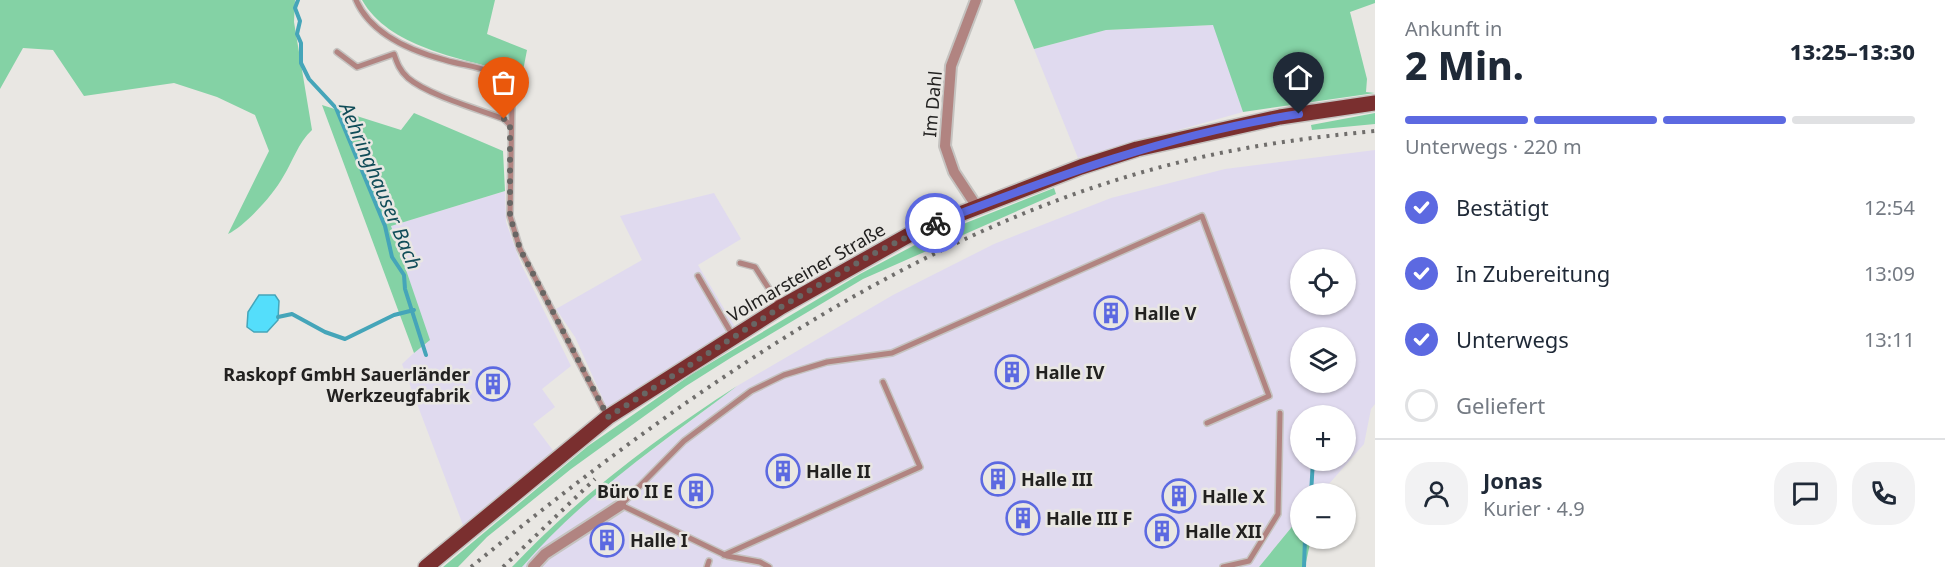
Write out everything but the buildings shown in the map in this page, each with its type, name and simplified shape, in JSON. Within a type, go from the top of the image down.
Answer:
[{"type":"main road","name":"Volmarsteiner Straße","points":[[426,567],[608,417],[781,307],[916,231],[1137,149],[1299,114],[1375,103]]},
{"type":"street","name":"Im Dahl","points":[[976,0],[951,66],[945,146],[954,171],[977,207]]},
{"type":"street","points":[[533,567],[545,554],[621,505]]},
{"type":"lane","points":[[356,0],[362,14],[393,41],[445,60],[486,68],[509,85],[512,104],[510,216],[520,249],[608,417]]},
{"type":"lane","points":[[337,52],[357,68],[394,54],[398,68],[422,87],[504,119],[510,125]]},
{"type":"lane","points":[[769,567],[760,562],[724,555],[621,505],[684,441],[751,391],[784,375],[827,362],[892,353],[1202,216],[1269,396],[1207,423]]},
{"type":"lane","points":[[740,263],[755,267],[781,307]]},
{"type":"lane","points":[[698,276],[734,337]]},
{"type":"lane","points":[[724,555],[920,467],[883,382]]},
{"type":"lane","points":[[1223,567],[1249,561],[1278,514],[1280,413]]},
{"type":"shaded area","points":[[1214,25],[1243,112],[1078,158],[1034,49],[1106,30]]},
{"type":"shaded area","points":[[1375,150],[1375,404],[1371,409],[1364,444],[1356,453],[1356,405],[1290,405],[1290,471],[1340,471],[1330,483],[1290,483],[1290,529],[1259,567],[522,567],[549,536],[592,495],[737,386],[893,295],[994,244],[1111,198],[1225,169]]},
{"type":"shaded area","points":[[505,191],[506,222],[521,264],[571,366],[542,389],[555,407],[533,424],[558,457],[466,533],[402,364],[429,339],[391,226]]},
{"type":"shaded area","points":[[714,193],[741,239],[698,265],[735,327],[607,408],[575,337],[556,309],[642,260],[620,216]]},
{"type":"green space","points":[[0,0],[295,0],[294,22],[312,130],[299,146],[287,171],[273,192],[250,217],[228,234],[269,151],[255,115],[217,97],[174,83],[84,96],[53,50],[23,48],[0,89]]},
{"type":"green space","points":[[362,0],[495,0],[487,34],[527,50],[522,76],[433,51],[412,42],[392,31],[375,17]]},
{"type":"green space","points":[[1014,0],[1375,0],[1375,3],[1350,12],[1367,79],[1366,92],[1375,93],[1243,112],[1213,25],[1106,30],[1034,49]]},
{"type":"green space","points":[[322,105],[401,130],[414,113],[503,151],[505,191],[391,226],[430,340],[414,353]]},
{"type":"green space","points":[[1375,113],[1375,124],[1312,130],[1311,125]]},
{"type":"green space","points":[[1054,188],[1056,194],[863,279],[732,357],[686,386],[571,469],[487,537],[458,567],[443,567],[588,446],[692,374],[860,274],[928,238]]},
{"type":"green space","points":[[737,386],[597,493],[571,516],[522,567],[512,567],[564,516],[619,470]]},
{"type":"green space","points":[[1290,529],[1290,549],[1309,549],[1305,567],[1259,567]]},
{"type":"water","points":[[259,295],[275,295],[279,301],[278,320],[267,332],[254,332],[247,327],[248,312]]},
{"type":"waterway","name":"Aehringhauser Bach","points":[[298,0],[295,8],[300,21],[297,34],[301,43],[301,63],[309,79],[336,108],[385,226],[392,257],[404,275],[405,289],[426,355]]},
{"type":"waterway","points":[[278,317],[292,314],[325,332],[345,339],[394,315],[414,310]]},
{"type":"waterway","points":[[1312,471],[1312,483]]},
{"type":"waterway","points":[[1304,567],[1305,549]]},
{"type":"railway","points":[[471,567],[635,440],[721,379],[810,322],[902,270],[996,225],[1093,188],[1216,154],[1283,142],[1375,131]]},
{"type":"railway","points":[[503,567],[595,479]]},
{"type":"way so far","points":[[504,119],[510,125],[510,216],[520,249],[608,417],[781,307],[871,255],[935,223]]},
{"type":"place","name":"Halle V","points":[[1111,313]]},
{"type":"place","name":"Halle IV","points":[[1012,372]]},
{"type":"place","name":"Raskopf GmbH Sauerländer Werkzeugfabrik","points":[[493,384]]},
{"type":"place","name":"Halle II","points":[[783,471]]},
{"type":"place","name":"Halle III","points":[[998,479]]},
{"type":"place","name":"Büro II E","points":[[696,491]]},
{"type":"place","name":"Halle X","points":[[1179,496]]},
{"type":"place","name":"Halle III F","points":[[1023,518]]},
{"type":"place","name":"Halle XII","points":[[1162,531]]},
{"type":"place","name":"Halle I","points":[[607,540]]},
{"type":"route","points":[[935,223],[1081,167],[1137,149],[1299,114]]}]
